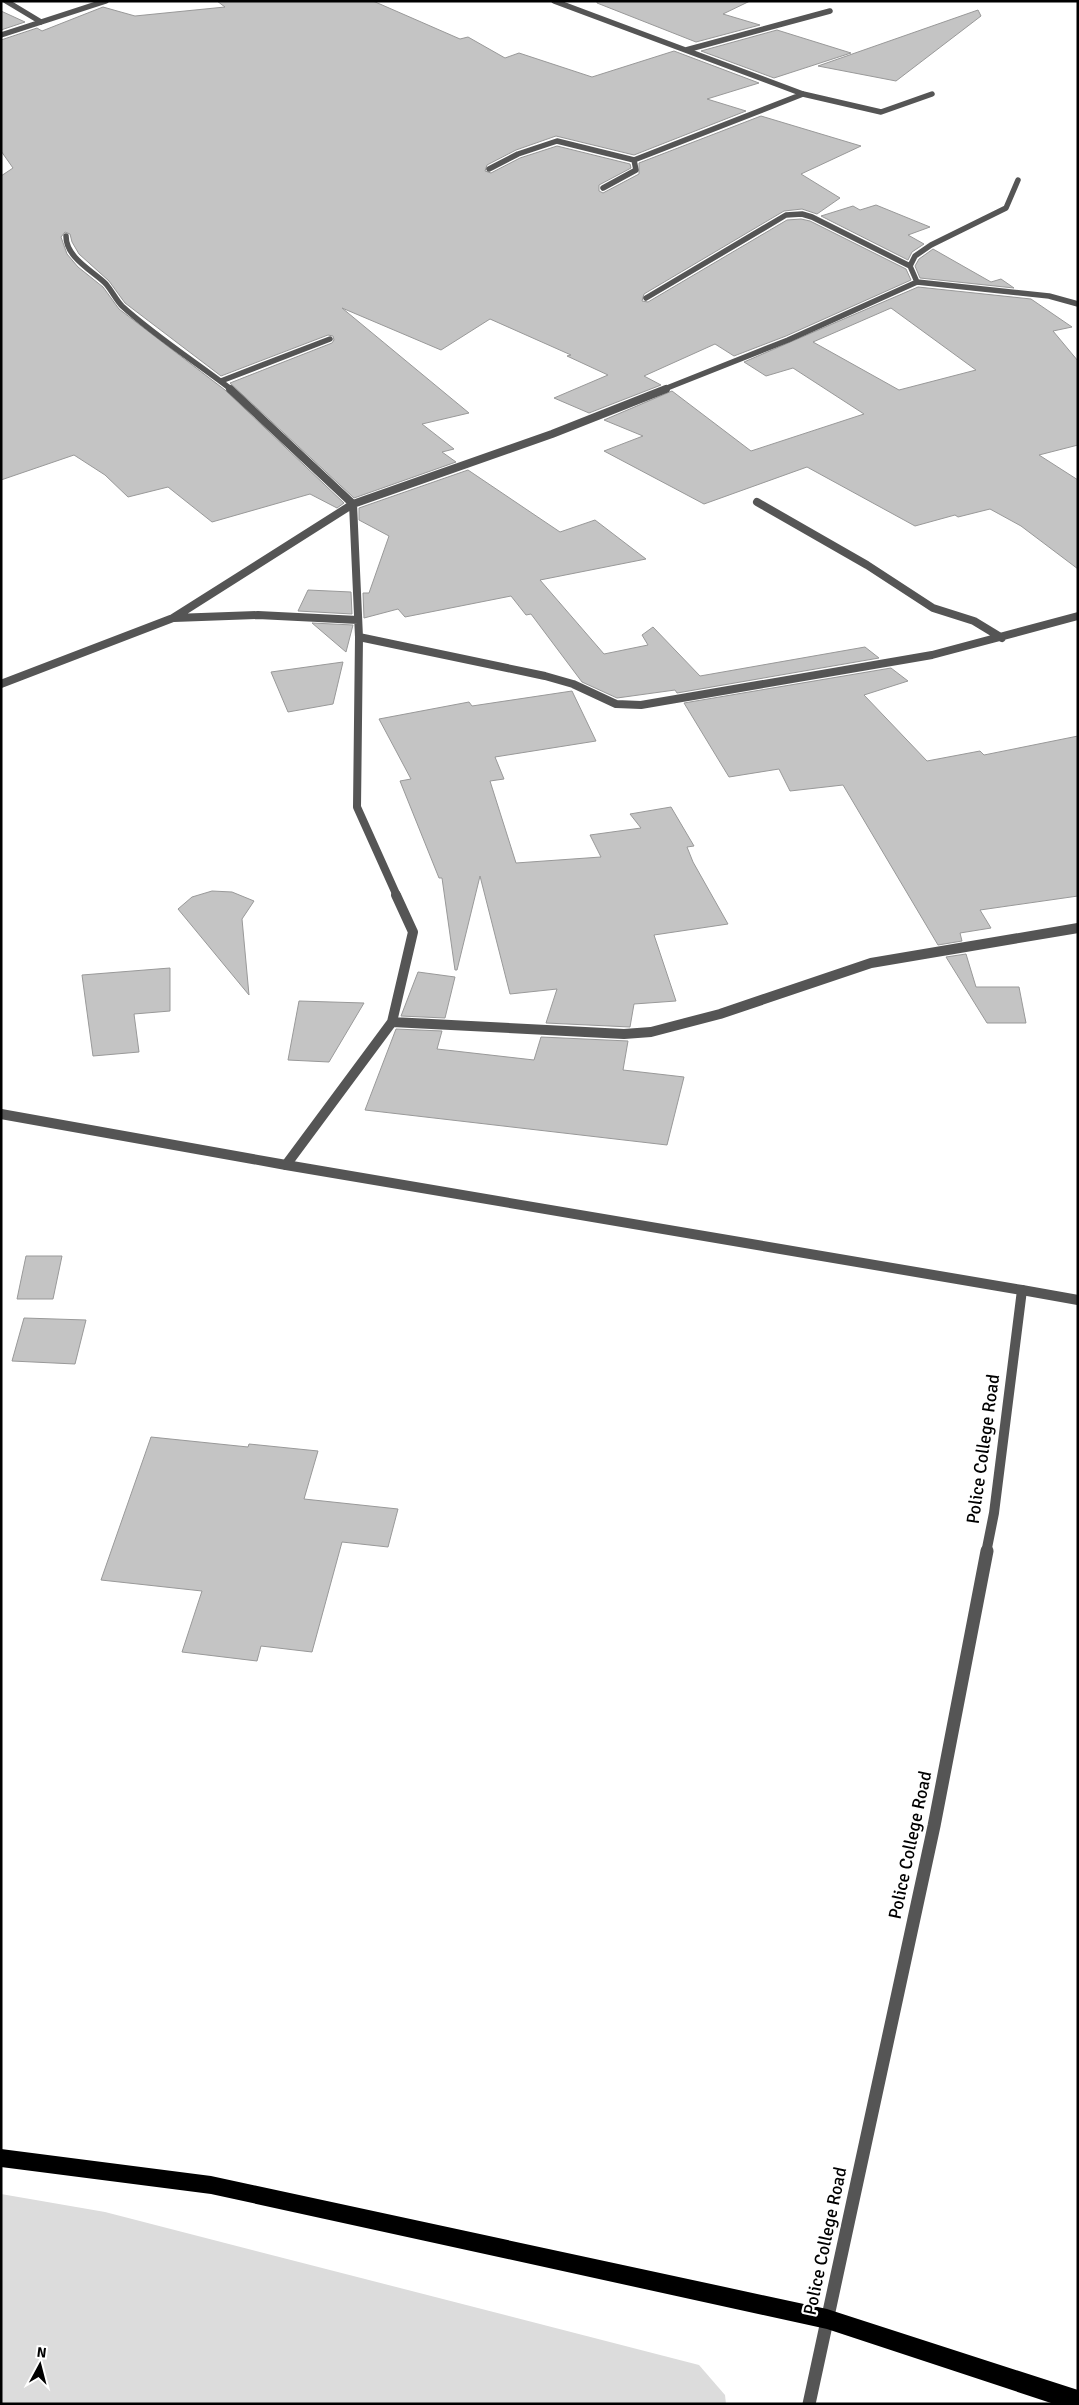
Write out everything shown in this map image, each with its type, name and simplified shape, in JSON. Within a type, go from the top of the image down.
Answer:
[{"type":"highway","points":[[1,2158],[211,2185],[827,2319],[1078,2401]]},
{"type":"street","points":[[6,1],[41,22]]},
{"type":"street","points":[[1,35],[106,1]]},
{"type":"street","points":[[554,1],[803,94],[881,112],[932,94]]},
{"type":"street","points":[[686,50],[830,11]]},
{"type":"street","points":[[488,169],[518,154],[557,141],[634,160],[803,94]]},
{"type":"street","points":[[603,188],[636,170],[634,160]]},
{"type":"street","points":[[910,266],[915,256],[931,245],[1006,208],[1018,180]]},
{"type":"street","points":[[646,298],[786,215],[802,214],[812,217],[910,266],[917,282]]},
{"type":"street","points":[[66,236],[66,242],[74,255],[106,284],[121,305],[221,381],[352,504],[359,637],[357,807],[413,932],[392,1022],[286,1165]]},
{"type":"street","points":[[1,684],[173,618],[352,504],[552,434],[788,340],[917,282],[1049,296],[1078,304]]},
{"type":"street","points":[[221,381],[330,339]]},
{"type":"street","points":[[757,502],[867,565],[933,608],[974,621],[1002,638]]},
{"type":"street","points":[[173,618],[258,615],[358,620]]},
{"type":"street","points":[[359,637],[545,676],[573,684],[595,696],[616,704],[641,705],[932,655],[1002,638],[1078,616]]},
{"type":"street","points":[[392,1022],[624,1034],[651,1032],[720,1014],[871,963],[1078,928]]},
{"type":"street","points":[[1,1114],[286,1165],[1078,1300]]},
{"type":"street","name":"Police College Road","points":[[809,2404],[934,1826],[985,1562],[994,1513],[1022,1290]]},
{"type":"shaded area","points":[[1,2194],[105,2212],[699,2365],[725,2395],[726,2404],[1,2404]]},
{"type":"building","points":[[217,1],[373,1],[460,39],[468,37],[505,58],[519,53],[592,77],[674,51],[759,83],[707,99],[746,111],[634,155],[556,136],[516,150],[487,165],[485,171],[491,173],[520,158],[557,146],[630,164],[631,168],[599,185],[599,191],[603,193],[639,174],[639,163],[761,116],[861,146],[801,174],[840,198],[817,214],[802,209],[784,211],[644,294],[642,301],[648,302],[787,220],[801,219],[810,221],[906,269],[911,280],[786,336],[734,356],[715,344],[644,376],[661,385],[589,413],[554,398],[608,375],[567,356],[571,355],[490,319],[441,350],[342,308],[469,413],[422,424],[454,449],[442,452],[456,462],[354,498],[230,383],[332,343],[334,340],[333,336],[328,335],[221,376],[125,303],[109,281],[79,254],[70,234],[65,232],[61,237],[67,254],[78,267],[103,287],[119,309],[225,390],[344,503],[337,508],[310,494],[212,522],[168,487],[128,497],[105,475],[74,455],[1,480],[1,176],[13,168],[1,151],[1,40],[37,28],[42,31],[103,7],[135,16],[225,7]]},
{"type":"building","points":[[597,1],[750,1],[723,14],[760,25],[696,42],[597,3]]},
{"type":"building","points":[[978,10],[981,16],[896,81],[818,66]]},
{"type":"building","points":[[1,11],[25,22],[1,30]]},
{"type":"building","points":[[777,30],[851,53],[774,78],[701,51]]},
{"type":"building","points":[[876,205],[930,227],[908,235],[924,244],[912,252],[908,260],[821,216],[853,206],[860,210]]},
{"type":"building","points":[[933,249],[991,282],[1001,279],[1014,288],[920,278],[915,266],[919,259]]},
{"type":"building","points":[[918,287],[1031,299],[1072,327],[1053,331],[1078,361],[1078,445],[1039,455],[1078,480],[1078,569],[1021,526],[990,509],[958,517],[955,515],[915,526],[807,467],[704,504],[604,451],[643,436],[604,420],[672,391],[751,451],[864,414],[793,368],[766,376],[744,362]],"holes":[[[891,308],[976,370],[899,390],[813,342]]]},
{"type":"building","points":[[468,470],[560,532],[595,520],[646,559],[540,580],[604,654],[648,645],[642,635],[653,627],[700,676],[865,647],[879,658],[677,693],[675,690],[617,698],[582,682],[531,614],[526,615],[511,596],[405,617],[398,609],[364,618],[363,593],[369,593],[389,536],[359,520],[359,508]]},
{"type":"building","points":[[308,590],[351,592],[352,614],[298,611]]},
{"type":"building","points":[[312,623],[353,625],[346,652]]},
{"type":"building","points":[[343,662],[333,704],[288,712],[271,672]]},
{"type":"building","points":[[891,668],[908,681],[864,695],[927,761],[980,751],[984,755],[1078,736],[1078,896],[980,910],[991,928],[960,933],[962,941],[938,945],[843,785],[790,791],[779,769],[729,777],[684,703]]},
{"type":"building","points":[[572,691],[596,741],[495,757],[504,779],[490,781],[516,863],[601,857],[590,835],[641,828],[630,814],[671,807],[694,846],[687,847],[693,862],[728,924],[654,935],[676,1001],[634,1004],[630,1027],[546,1023],[557,989],[510,994],[480,876],[457,970],[455,970],[442,878],[439,878],[400,781],[411,779],[379,719],[469,702],[472,706]]},
{"type":"building","points":[[212,891],[232,892],[254,901],[242,919],[249,995],[178,909],[192,897]]},
{"type":"building","points":[[966,954],[976,987],[1019,987],[1026,1023],[987,1023],[946,957]]},
{"type":"building","points":[[170,968],[170,1011],[134,1014],[139,1052],[93,1056],[82,975]]},
{"type":"building","points":[[418,972],[455,977],[445,1018],[401,1016]]},
{"type":"building","points":[[299,1001],[364,1003],[329,1062],[288,1060]]},
{"type":"building","points":[[396,1029],[442,1031],[437,1049],[534,1060],[541,1037],[628,1041],[623,1070],[684,1077],[667,1145],[365,1110]]},
{"type":"building","points":[[26,1256],[62,1256],[53,1299],[17,1299]]},
{"type":"building","points":[[24,1318],[86,1320],[75,1364],[12,1361]]},
{"type":"building","points":[[151,1437],[248,1447],[249,1444],[318,1451],[304,1499],[398,1509],[388,1547],[342,1542],[312,1652],[261,1646],[257,1661],[182,1652],[202,1591],[101,1580]]}]
